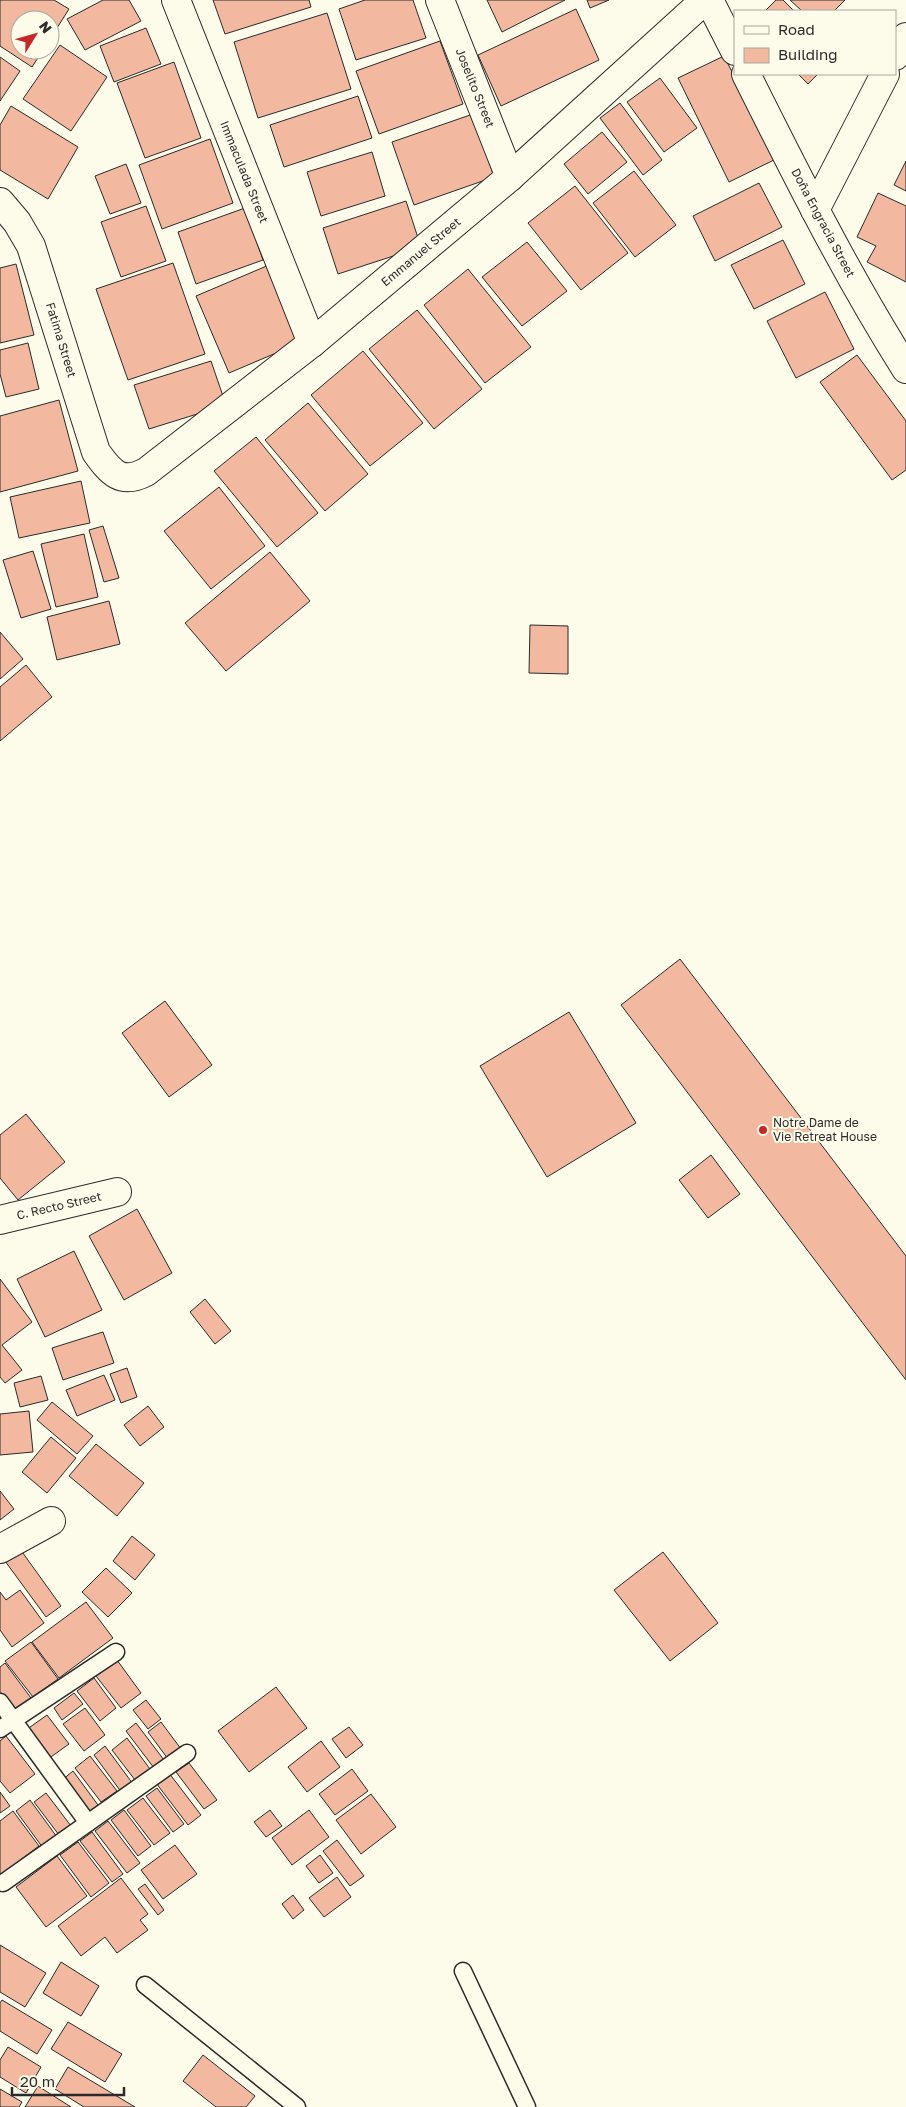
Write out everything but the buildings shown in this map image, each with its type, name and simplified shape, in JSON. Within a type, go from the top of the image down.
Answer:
[{"type":"street","name":"Immaculada Street","points":[[176,0],[312,343]]},
{"type":"street","name":"Joselito Street","points":[[440,0],[510,177]]},
{"type":"street","name":"Emmanuel Street","points":[[120,477],[134,479],[146,472],[312,343],[510,177],[705,0]]},
{"type":"street","points":[[709,0],[734,49]]},
{"type":"street","points":[[896,54],[906,37]]},
{"type":"street","name":"Doña Engracia Street","points":[[747,75],[815,210],[872,314],[906,368]]},
{"type":"street","points":[[815,210],[884,75]]},
{"type":"street","name":"Fatima Street","points":[[0,202],[17,222],[31,246],[96,452],[107,467],[120,477]]},
{"type":"street","name":"C. Recto Street","points":[[0,1220],[117,1192]]},
{"type":"street","points":[[0,1548],[51,1521]]},
{"type":"lane","points":[[7,1724],[116,1652]]},
{"type":"lane","points":[[0,1702],[7,1724],[88,1823]]},
{"type":"lane","points":[[3,1884],[188,1752]]},
{"type":"lane","points":[[463,1971],[527,2107]]},
{"type":"lane","points":[[145,1985],[296,2107]]},
{"type":"place","name":"Notre Dame de Vie Retreat House","points":[[763,1130]]}]
